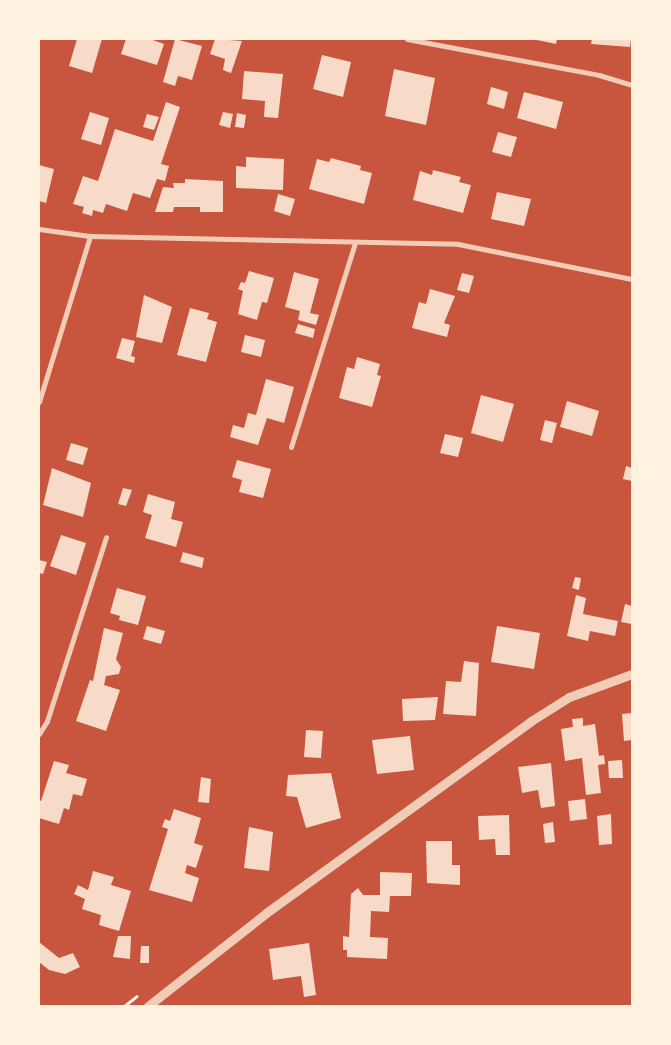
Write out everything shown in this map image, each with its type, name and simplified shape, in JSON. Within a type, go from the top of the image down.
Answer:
[{"type":"street","points":[[408,39],[599,75],[632,85]]},
{"type":"street","points":[[39,230],[90,236],[458,244],[632,280]]},
{"type":"street","points":[[39,402],[90,236]]},
{"type":"street","points":[[291,447],[355,243]]},
{"type":"street","points":[[39,734],[47,720],[106,537]]},
{"type":"street","points":[[148,1006],[266,913],[531,721],[569,697],[632,674]]},
{"type":"building","points":[[77,39],[102,39],[92,73],[69,66]]},
{"type":"building","points":[[126,39],[150,39],[164,44],[157,65],[121,54]]},
{"type":"building","points":[[175,39],[202,46],[192,80],[178,76],[175,86],[163,82]]},
{"type":"building","points":[[215,39],[242,41],[231,73],[223,70],[225,59],[210,54]]},
{"type":"building","points":[[532,39],[557,39],[556,44]]},
{"type":"building","points":[[592,39],[631,39],[630,47],[591,44]]},
{"type":"building","points":[[322,55],[351,62],[343,97],[313,89]]},
{"type":"building","points":[[394,69],[435,78],[426,125],[385,116]]},
{"type":"building","points":[[244,71],[283,74],[278,118],[264,117],[265,101],[242,99]]},
{"type":"building","points":[[491,87],[508,92],[504,109],[487,104]]},
{"type":"building","points":[[524,92],[563,102],[556,129],[517,118]]},
{"type":"building","points":[[166,102],[180,107],[161,164],[169,166],[165,181],[157,179],[150,198],[133,193],[127,211],[106,204],[103,213],[93,210],[92,216],[82,213],[84,207],[73,204],[83,176],[98,181],[115,129],[153,141]]},
{"type":"building","points":[[90,112],[109,118],[101,145],[81,139]]},
{"type":"building","points":[[223,112],[233,114],[230,128],[219,125]]},
{"type":"building","points":[[237,113],[246,115],[244,128],[235,127]]},
{"type":"building","points":[[147,114],[159,117],[154,130],[143,127]]},
{"type":"building","points":[[498,132],[517,137],[511,157],[492,152]]},
{"type":"building","points":[[246,157],[284,159],[283,190],[236,188],[236,166],[246,167]]},
{"type":"building","points":[[331,158],[361,166],[360,170],[372,173],[364,204],[309,189],[317,159],[329,162]]},
{"type":"building","points":[[39,165],[54,169],[46,203],[39,201]]},
{"type":"building","points":[[433,170],[461,177],[459,182],[471,185],[463,213],[413,200],[420,171],[432,175]]},
{"type":"building","points":[[185,179],[223,181],[223,212],[200,212],[200,207],[174,207],[173,212],[155,212],[163,187],[174,188],[173,183],[185,183]]},
{"type":"building","points":[[497,192],[531,199],[524,226],[491,219]]},
{"type":"building","points":[[278,194],[295,199],[290,216],[274,211]]},
{"type":"building","points":[[249,271],[274,278],[267,303],[262,302],[257,320],[238,314],[243,291],[238,289],[241,282],[245,283]]},
{"type":"building","points":[[294,272],[319,279],[310,313],[319,315],[316,325],[298,320],[300,311],[285,307]]},
{"type":"building","points":[[462,273],[474,276],[469,293],[457,290]]},
{"type":"building","points":[[430,289],[455,296],[444,323],[450,325],[447,337],[412,328],[419,302],[426,304]]},
{"type":"building","points":[[144,295],[172,307],[162,343],[136,337]]},
{"type":"building","points":[[190,308],[209,313],[207,319],[217,322],[206,362],[177,355]]},
{"type":"building","points":[[298,324],[315,329],[313,338],[295,333]]},
{"type":"building","points":[[245,335],[265,340],[261,357],[241,352]]},
{"type":"building","points":[[122,338],[135,341],[131,356],[135,357],[134,363],[116,358]]},
{"type":"building","points":[[357,357],[380,364],[377,375],[381,376],[372,407],[339,398],[347,367],[354,369]]},
{"type":"building","points":[[266,379],[294,387],[284,423],[267,418],[258,445],[230,437],[233,425],[244,428],[248,413],[256,415]]},
{"type":"building","points":[[481,395],[514,404],[503,442],[471,433]]},
{"type":"building","points":[[567,401],[599,411],[592,436],[560,427]]},
{"type":"building","points":[[545,420],[557,423],[552,443],[540,440]]},
{"type":"building","points":[[445,434],[463,438],[458,457],[440,453]]},
{"type":"building","points":[[71,443],[88,448],[83,465],[66,460]]},
{"type":"building","points":[[237,460],[271,469],[263,498],[239,492],[242,480],[232,477]]},
{"type":"building","points":[[626,466],[632,468],[632,481],[623,479]]},
{"type":"building","points":[[52,468],[91,483],[83,517],[43,505]]},
{"type":"building","points":[[123,488],[132,490],[126,506],[118,504]]},
{"type":"building","points":[[148,494],[175,502],[171,519],[183,522],[176,547],[145,538],[152,515],[143,512]]},
{"type":"building","points":[[61,535],[86,543],[76,575],[50,566]]},
{"type":"building","points":[[183,552],[204,558],[202,568],[180,562]]},
{"type":"building","points":[[39,560],[47,562],[43,574],[39,573]]},
{"type":"building","points":[[575,577],[581,578],[579,590],[572,588]]},
{"type":"building","points":[[117,588],[146,596],[138,625],[119,620],[120,616],[110,613]]},
{"type":"building","points":[[576,595],[586,598],[583,614],[618,621],[615,636],[590,631],[588,641],[567,636]]},
{"type":"building","points":[[625,604],[632,606],[632,624],[621,622]]},
{"type":"building","points":[[147,626],[165,631],[161,644],[143,639]]},
{"type":"building","points":[[497,626],[540,633],[534,669],[491,662]]},
{"type":"building","points":[[104,628],[123,633],[116,659],[121,667],[119,674],[106,676],[104,685],[120,690],[106,731],[76,721],[90,680],[93,681]]},
{"type":"building","points":[[464,661],[479,663],[476,716],[443,714],[446,681],[461,682]]},
{"type":"building","points":[[438,697],[435,720],[403,721],[402,699]]},
{"type":"building","points":[[632,713],[632,740],[624,741],[622,714]]},
{"type":"building","points":[[583,718],[583,726],[595,724],[599,756],[604,755],[605,764],[598,765],[601,793],[586,795],[582,758],[565,761],[561,729],[573,727],[572,719]]},
{"type":"building","points":[[306,730],[323,731],[321,758],[304,757]]},
{"type":"building","points":[[410,736],[414,770],[377,774],[372,740]]},
{"type":"building","points":[[622,760],[623,778],[609,778],[608,761]]},
{"type":"building","points":[[54,761],[69,765],[66,773],[87,779],[82,796],[73,794],[69,810],[64,808],[59,824],[39,818],[39,800],[41,801]]},
{"type":"building","points":[[551,763],[555,806],[541,808],[538,790],[522,793],[518,767]]},
{"type":"building","points":[[331,773],[341,818],[306,828],[297,797],[286,796],[288,775]]},
{"type":"building","points":[[201,777],[211,779],[209,803],[198,802]]},
{"type":"building","points":[[585,799],[587,819],[570,821],[568,801]]},
{"type":"building","points":[[174,809],[201,818],[194,843],[203,846],[196,868],[187,865],[185,873],[199,878],[192,902],[149,890],[168,829],[162,827],[165,819],[170,821]]},
{"type":"building","points":[[611,814],[612,844],[599,845],[597,816]]},
{"type":"building","points":[[509,815],[510,855],[496,855],[495,839],[479,840],[478,816]]},
{"type":"building","points":[[553,822],[555,842],[545,843],[543,824]]},
{"type":"building","points":[[249,827],[273,832],[269,871],[244,868]]},
{"type":"building","points":[[426,841],[452,841],[452,865],[460,865],[460,885],[427,883]]},
{"type":"building","points":[[93,871],[114,877],[111,885],[131,891],[119,931],[99,925],[101,915],[82,909],[85,899],[74,894],[78,885],[88,890]]},
{"type":"building","points":[[380,872],[412,873],[411,896],[390,896],[389,912],[371,911],[370,937],[388,938],[387,959],[347,957],[347,950],[343,950],[343,936],[349,937],[351,894],[358,888],[363,895],[380,895]]},
{"type":"building","points":[[118,936],[131,936],[130,959],[113,957]]},
{"type":"building","points":[[39,942],[59,958],[73,953],[80,967],[65,974],[49,970],[39,962]]},
{"type":"building","points":[[309,943],[316,995],[304,997],[301,976],[273,980],[269,949]]},
{"type":"building","points":[[141,946],[149,946],[149,963],[140,963]]}]
